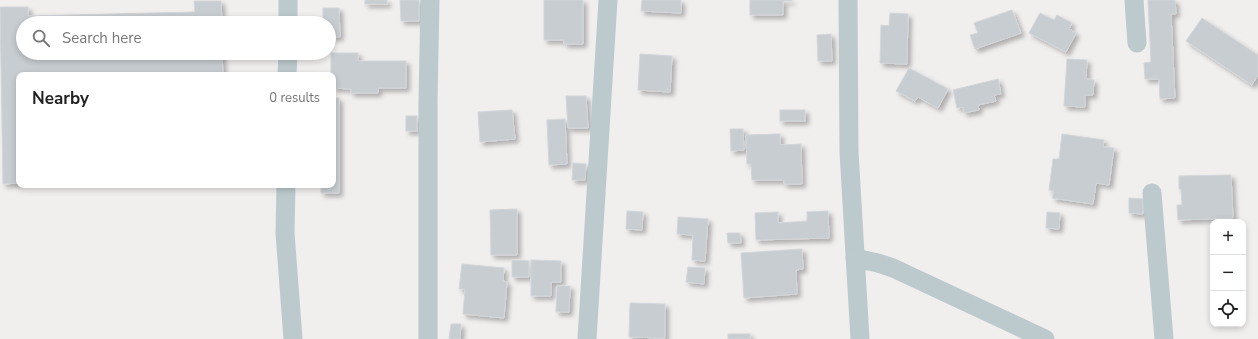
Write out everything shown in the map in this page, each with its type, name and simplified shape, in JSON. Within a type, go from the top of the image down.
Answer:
[{"type":"street","points":[[288,0],[288,16]]},
{"type":"street","points":[[428,339],[428,101],[430,0]]},
{"type":"street","points":[[587,339],[608,0]]},
{"type":"street","points":[[848,0],[849,152],[860,339]]},
{"type":"street","points":[[1134,0],[1137,43]]},
{"type":"street","points":[[287,72],[288,60]]},
{"type":"street","points":[[286,188],[285,233],[293,339]]},
{"type":"street","points":[[1152,193],[1164,339]]},
{"type":"street","points":[[855,258],[878,262],[893,268],[1045,339]]},
{"type":"building","points":[[365,0],[387,0],[387,4],[365,4]]},
{"type":"building","points":[[400,0],[419,0],[419,21],[401,21]]},
{"type":"building","points":[[544,0],[583,0],[583,44],[564,44],[564,40],[544,40]]},
{"type":"building","points":[[642,0],[681,0],[681,13],[641,11]]},
{"type":"building","points":[[750,0],[792,1],[783,1],[783,15],[750,15]]},
{"type":"building","points":[[1148,0],[1175,0],[1176,14],[1171,14],[1175,98],[1160,99],[1159,79],[1145,79],[1144,63],[1151,62]]},
{"type":"building","points":[[194,1],[221,1],[222,16],[28,16],[195,12]]},
{"type":"building","points":[[0,7],[28,7],[28,16],[16,16],[16,60],[222,60],[223,72],[16,72],[16,183],[3,184]]},
{"type":"building","points":[[323,8],[339,8],[340,37],[336,37],[336,16],[323,16]]},
{"type":"building","points":[[1012,10],[1021,33],[975,49],[970,35],[978,33],[974,23]]},
{"type":"building","points":[[890,13],[908,14],[907,64],[880,63],[881,25],[889,26]]},
{"type":"building","points":[[1040,13],[1054,20],[1057,15],[1072,23],[1069,29],[1076,33],[1066,52],[1029,33]]},
{"type":"building","points":[[1202,18],[1258,55],[1258,75],[1252,85],[1186,41]]},
{"type":"building","points":[[831,34],[832,61],[818,61],[817,35]]},
{"type":"building","points":[[336,53],[358,53],[358,61],[406,61],[406,88],[378,88],[378,93],[351,93],[351,89],[336,88],[336,72],[331,72],[331,60],[336,60]]},
{"type":"building","points":[[640,54],[672,56],[670,92],[638,90]]},
{"type":"building","points":[[1067,59],[1087,60],[1086,79],[1094,80],[1093,95],[1085,95],[1085,107],[1064,106]]},
{"type":"building","points":[[909,68],[948,89],[938,108],[918,97],[915,101],[896,91]]},
{"type":"building","points":[[998,79],[1001,94],[994,95],[996,101],[978,105],[979,110],[964,113],[963,107],[957,108],[953,90]]},
{"type":"building","points":[[566,96],[586,96],[588,128],[568,128]]},
{"type":"building","points":[[336,98],[339,98],[339,193],[321,193],[321,188],[336,188]]},
{"type":"building","points":[[512,110],[515,139],[480,142],[478,112]]},
{"type":"building","points":[[780,110],[805,110],[805,121],[780,121]]},
{"type":"building","points":[[406,116],[417,116],[417,131],[406,131]]},
{"type":"building","points":[[565,119],[567,164],[549,165],[547,120]]},
{"type":"building","points":[[730,129],[743,129],[744,150],[731,151]]},
{"type":"building","points":[[780,134],[780,145],[801,144],[802,184],[784,184],[784,180],[752,180],[751,164],[747,164],[746,135]]},
{"type":"building","points":[[1062,134],[1104,140],[1103,147],[1114,148],[1109,185],[1096,183],[1093,204],[1052,198],[1054,191],[1049,190],[1053,159],[1059,159]]},
{"type":"building","points":[[573,163],[586,164],[585,180],[572,180]]},
{"type":"building","points":[[1231,175],[1233,218],[1178,220],[1177,205],[1182,205],[1181,189],[1179,189],[1179,176]]},
{"type":"building","points":[[1129,198],[1143,199],[1143,214],[1129,213]]},
{"type":"building","points":[[517,209],[517,255],[491,255],[490,210]]},
{"type":"building","points":[[627,211],[643,212],[642,230],[626,229]]},
{"type":"building","points":[[828,211],[829,238],[756,240],[755,213],[778,212],[778,223],[807,221],[807,212]]},
{"type":"building","points":[[1047,212],[1060,213],[1059,229],[1046,228]]},
{"type":"building","points":[[678,217],[708,219],[705,261],[692,260],[693,235],[677,234]]},
{"type":"building","points":[[727,233],[740,233],[741,243],[728,243]]},
{"type":"building","points":[[802,249],[803,269],[796,270],[797,294],[744,298],[741,253]]},
{"type":"building","points":[[512,260],[529,261],[529,277],[512,277]]},
{"type":"building","points":[[531,260],[561,261],[561,282],[551,282],[551,296],[531,296]]},
{"type":"building","points":[[462,264],[504,268],[503,281],[507,282],[504,318],[463,314],[465,289],[459,289]]},
{"type":"building","points":[[688,267],[705,268],[704,284],[686,282]]},
{"type":"building","points":[[557,286],[570,286],[569,312],[556,312]]},
{"type":"building","points":[[630,303],[665,304],[665,338],[629,337]]},
{"type":"building","points":[[451,324],[461,324],[460,339],[449,339]]},
{"type":"building","points":[[728,334],[750,334],[750,339],[728,339]]}]
